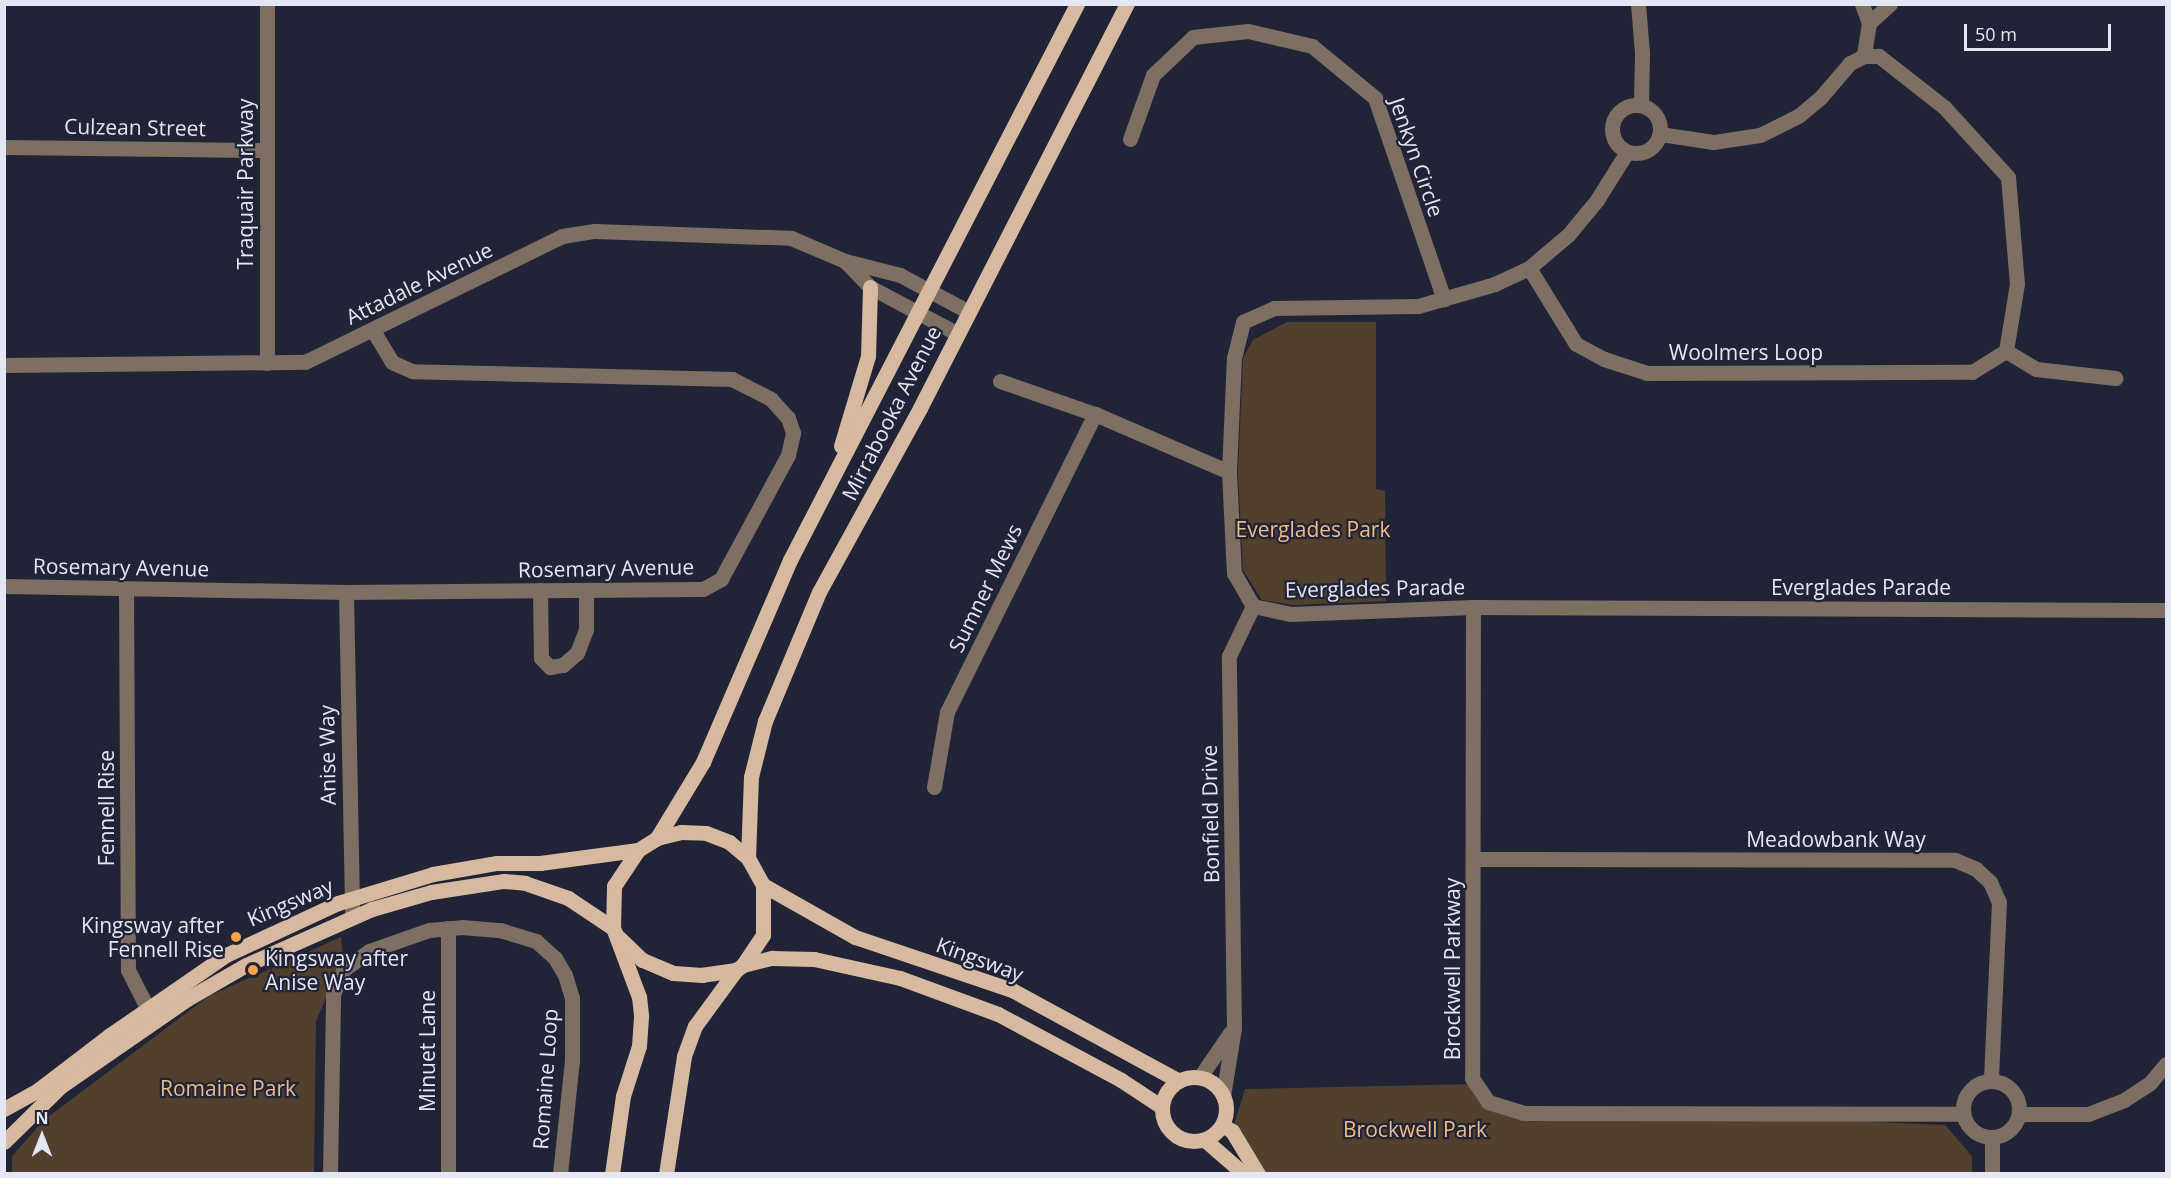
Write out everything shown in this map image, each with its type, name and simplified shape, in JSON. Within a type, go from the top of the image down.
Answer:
[{"type":"main road","name":"Mirrabooka Avenue","points":[[657,838],[703,762],[790,560],[1077,4]]},
{"type":"main road","name":"Mirrabooka Avenue","points":[[747,858],[751,777],[765,721],[819,592],[920,408],[956,333],[1127,4]]},
{"type":"main road","points":[[830,483],[868,356],[870,287]]},
{"type":"main road","points":[[612,1173],[624,1096],[639,1046],[641,1015],[639,997],[615,932],[614,886],[638,850],[657,838],[681,832],[706,833],[729,842],[747,858],[763,885],[763,935],[695,1026],[684,1056],[666,1173]]},
{"type":"main road","name":"Kingsway","points":[[4,1142],[40,1104],[151,1015],[251,941],[351,899],[433,874],[486,865],[540,863],[638,850]]},
{"type":"main road","name":"Kingsway","points":[[4,1109],[38,1090],[151,1015],[246,965],[352,917],[431,892],[504,881],[525,883],[568,898],[615,932]]},
{"type":"main road","name":"Kingsway","points":[[763,885],[855,937],[1012,990],[1179,1081]]},
{"type":"main road","points":[[615,932],[642,960],[673,974],[702,975],[739,968],[772,957],[814,959],[900,978],[998,1014],[1121,1080],[1162,1107]]},
{"type":"main road","points":[[1200,1077],[1210,1081],[1223,1096],[1226,1113],[1222,1125],[1205,1140],[1189,1141],[1175,1135],[1165,1122],[1162,1107],[1164,1097],[1179,1081],[1200,1077]]},
{"type":"main road","points":[[1222,1125],[1232,1131],[1258,1173]]},
{"type":"main road","points":[[1205,1140],[1244,1173]]},
{"type":"street","name":"Traquair Parkway","points":[[267,4],[265,150],[267,363]]},
{"type":"street","points":[[1638,4],[1641,105]]},
{"type":"street","points":[[1862,4],[1869,23],[1864,56]]},
{"type":"street","points":[[1869,23],[1890,4]]},
{"type":"street","name":"Jenkyn Circle","points":[[1130,140],[1153,75],[1193,37],[1248,31],[1312,46],[1375,98],[1444,300]]},
{"type":"street","points":[[1660,134],[1721,142],[1775,129],[1814,103],[1850,63],[1864,56],[1879,56],[1944,107],[2008,177],[2017,284],[2006,351],[2036,369],[2115,378]]},
{"type":"street","points":[[1253,606],[1234,573],[1229,472],[1234,357],[1242,322],[1274,308],[1418,306],[1495,284],[1529,268],[1586,216],[1627,152],[1651,148],[1660,134],[1658,119],[1641,105],[1625,107],[1614,118],[1612,134],[1627,152]]},
{"type":"street","name":"Culzean Street","points":[[4,147],[265,150]]},
{"type":"street","name":"Attadale Avenue","points":[[4,365],[305,362],[562,236],[595,231],[782,237],[810,243],[845,261],[900,275],[968,311]]},
{"type":"street","name":"Attadale Avenue","points":[[845,261],[870,287],[956,333]]},
{"type":"street","name":"Woolmers Loop","points":[[1529,268],[1576,344],[1604,359],[1647,373],[1972,372],[2006,351]]},
{"type":"street","name":"Rosemary Avenue","points":[[4,586],[126,590],[346,592],[703,589],[721,579],[788,455],[793,433],[788,418],[771,399],[718,376],[412,371],[392,362],[373,330]]},
{"type":"street","points":[[1000,381],[1095,414],[1229,472]]},
{"type":"street","name":"Sumner Mews","points":[[934,787],[947,712],[1095,414]]},
{"type":"street","name":"Fennell Rise","points":[[126,590],[128,970],[151,1015]]},
{"type":"street","points":[[540,590],[541,658],[550,667],[563,665],[577,653],[586,630],[586,591]]},
{"type":"street","name":"Anise Way","points":[[346,592],[352,917]]},
{"type":"street","name":"Everglades Parade","points":[[1253,606],[1290,614],[1473,607],[2166,610]]},
{"type":"street","name":"Bonfield Drive","points":[[1223,1096],[1234,1028],[1229,656],[1253,606]]},
{"type":"street","name":"Brockwell Parkway","points":[[1473,607],[1473,1078],[1488,1102],[1523,1113],[1963,1114]]},
{"type":"street","name":"Meadowbank Way","points":[[1474,859],[1955,860],[1976,869],[1990,882],[1999,903],[1991,1081]]},
{"type":"street","name":"Romaine Loop","points":[[330,1173],[333,994],[343,970],[369,951],[429,930],[448,928],[500,930],[536,941],[555,958],[565,975],[572,998],[572,1060],[560,1173]]},
{"type":"street","name":"Minuet Lane","points":[[448,928],[448,1173]]},
{"type":"street","points":[[1200,1077],[1234,1028]]},
{"type":"street","points":[[2019,1114],[2088,1114],[2124,1100],[2150,1083],[2166,1064]]},
{"type":"street","points":[[1991,1081],[2011,1089],[2019,1114],[2007,1132],[1992,1137],[1975,1132],[1963,1114],[1965,1097],[1971,1089],[1991,1081]]},
{"type":"street","points":[[1992,1137],[1992,1173]]},
{"type":"green space","name":"Everglades Park","points":[[1287,322],[1376,322],[1376,489],[1385,491],[1386,601],[1293,605],[1262,600],[1243,570],[1238,472],[1243,358],[1253,340]]},
{"type":"green space","name":"Romaine Park","points":[[341,937],[343,959],[316,1021],[314,1173],[12,1174],[12,1156],[44,1120],[209,996]]},
{"type":"green space","name":"Brockwell Park","points":[[1476,1084],[1503,1106],[1945,1125],[1972,1156],[1972,1173],[1257,1173],[1232,1131],[1245,1089]]},
{"type":"place","name":"Kingsway after Fennell Rise","points":[[236,937]]},
{"type":"place","name":"Kingsway after Anise Way","points":[[253,970]]}]
